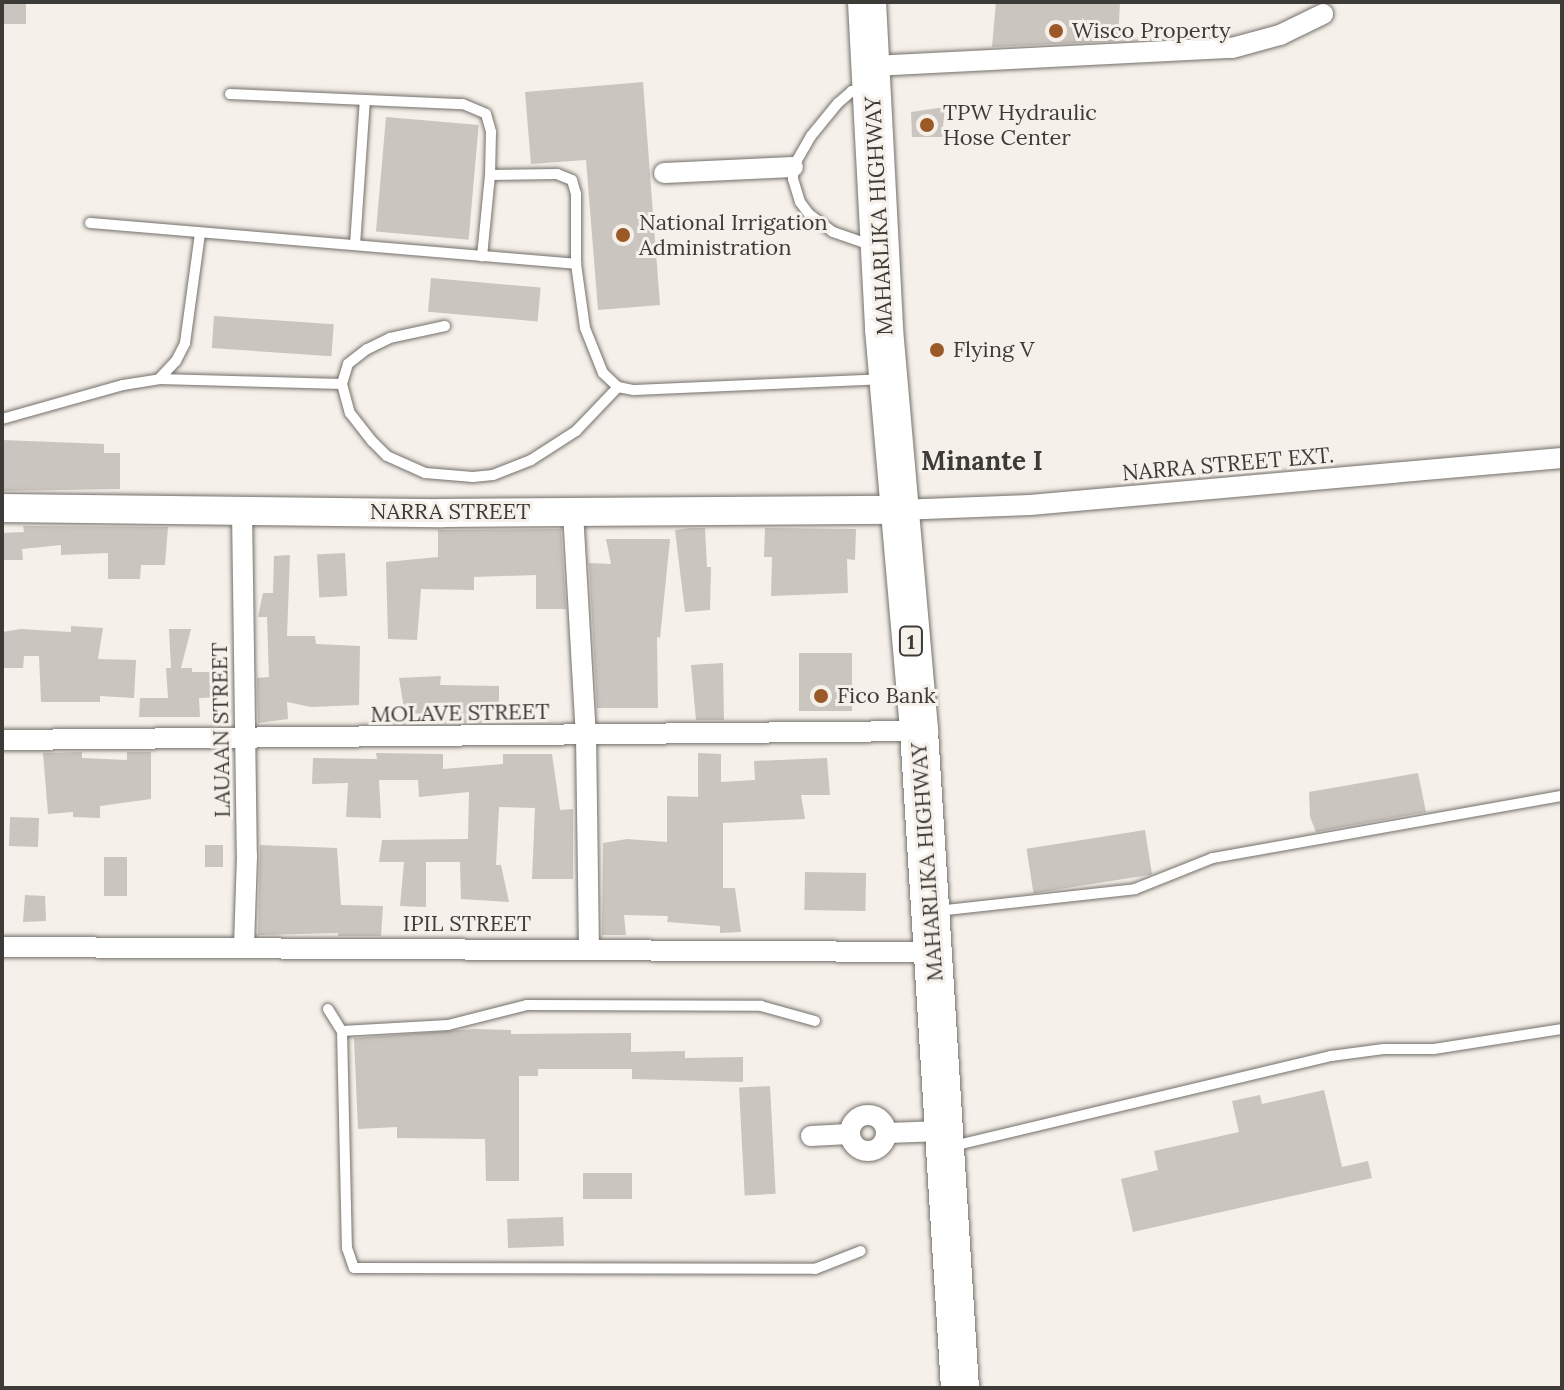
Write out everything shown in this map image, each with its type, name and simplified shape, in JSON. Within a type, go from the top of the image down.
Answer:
[{"type":"highway","name":"MAHARLIKA HIGHWAY","points":[[867,2],[888,379],[919,731],[960,1388]]},
{"type":"street","points":[[872,76],[1232,48],[1280,35],[1323,14]]},
{"type":"street","points":[[664,173],[793,167]]},
{"type":"street","name":"NARRA STREET EXT.","points":[[898,510],[1030,505],[1562,458]]},
{"type":"street","name":"NARRA STREET","points":[[2,508],[573,512],[898,510]]},
{"type":"street","name":"LAUAAN STREET","points":[[242,510],[247,856],[244,948]]},
{"type":"street","points":[[573,512],[586,735],[589,948]]},
{"type":"street","name":"MOLAVE STREET","points":[[2,740],[919,731]]},
{"type":"street","name":"IPIL STREET","points":[[2,947],[933,952]]},
{"type":"street","points":[[811,1136],[849,1134],[857,1148],[869,1152],[882,1146],[887,1133],[943,1140]]},
{"type":"lane","points":[[872,76],[838,103],[800,151],[793,167],[795,189],[809,214],[843,237],[880,247]]},
{"type":"lane","points":[[230,94],[463,104],[486,114],[491,132],[490,175],[482,257]]},
{"type":"lane","points":[[355,245],[365,100]]},
{"type":"lane","points":[[490,175],[557,174],[572,180],[576,194],[576,264],[585,328],[592,353],[603,373],[618,387],[634,390],[888,379]]},
{"type":"lane","points":[[90,223],[576,264]]},
{"type":"lane","points":[[159,379],[185,343],[200,233]]},
{"type":"lane","points":[[445,326],[390,338],[367,349],[348,364],[342,384],[350,413],[387,456],[425,473],[473,477],[493,475],[531,460],[556,445],[595,414],[618,387]]},
{"type":"lane","points":[[2,419],[123,385],[159,379],[342,384]]},
{"type":"lane","points":[[930,912],[1135,889],[1160,882],[1213,858],[1562,796]]},
{"type":"lane","points":[[342,1031],[448,1025],[527,1005],[761,1006],[815,1021]]},
{"type":"lane","points":[[328,1009],[342,1031],[347,1248],[354,1268],[815,1269],[861,1251]]},
{"type":"lane","points":[[943,1140],[1331,1056],[1384,1049],[1434,1049],[1562,1029]]},
{"type":"building","points":[[2,2],[26,2],[26,24],[2,24]]},
{"type":"building","name":"Wisco Property","points":[[996,2],[1120,2],[1118,41],[992,47]]},
{"type":"building","name":"National Irrigation Administration","points":[[643,82],[660,305],[598,310],[586,160],[531,164],[525,92]]},
{"type":"building","name":"TPW Hydraulic Hose Center","points":[[945,107],[942,137],[912,137],[911,112]]},
{"type":"building","points":[[386,117],[479,125],[469,240],[376,232]]},
{"type":"building","points":[[431,278],[541,288],[538,321],[428,312]]},
{"type":"building","points":[[214,316],[334,324],[331,356],[212,348]]},
{"type":"building","points":[[2,440],[104,444],[104,453],[120,453],[120,489],[2,491]]},
{"type":"building","points":[[23,526],[168,527],[165,565],[141,565],[140,579],[108,579],[108,553],[61,555],[61,545],[22,549],[23,560],[2,560],[2,533],[24,532]]},
{"type":"building","points":[[705,528],[707,567],[711,567],[710,610],[685,612],[675,530]]},
{"type":"building","points":[[765,528],[856,529],[855,560],[847,559],[848,593],[771,596],[772,557],[764,557]]},
{"type":"building","points":[[561,529],[566,609],[536,609],[536,575],[474,577],[474,590],[421,589],[417,640],[388,639],[386,562],[438,557],[438,530]]},
{"type":"building","points":[[606,539],[670,539],[660,638],[657,637],[658,708],[597,708],[589,563],[611,564]]},
{"type":"building","points":[[345,553],[347,596],[319,597],[317,554]]},
{"type":"building","points":[[290,555],[287,636],[315,636],[316,644],[360,646],[359,705],[311,707],[287,702],[288,719],[258,723],[257,678],[269,677],[267,617],[258,617],[263,593],[273,593],[274,556]]},
{"type":"building","points":[[71,626],[103,628],[98,659],[136,660],[134,698],[100,696],[100,702],[41,702],[39,656],[24,656],[23,668],[2,668],[2,632],[21,629],[71,632]]},
{"type":"building","points":[[169,629],[191,629],[181,668],[192,668],[192,672],[222,672],[223,697],[199,698],[200,717],[139,717],[140,698],[168,698],[166,668],[171,668]]},
{"type":"building","points":[[799,653],[852,653],[852,711],[799,711]]},
{"type":"building","points":[[723,663],[724,720],[696,720],[691,665]]},
{"type":"building","points":[[441,676],[440,685],[499,686],[499,709],[482,709],[481,722],[452,723],[452,712],[405,715],[399,678]]},
{"type":"building","points":[[82,752],[82,758],[127,760],[127,752],[151,752],[151,799],[100,806],[100,818],[73,817],[73,812],[48,814],[43,753]]},
{"type":"building","points":[[376,753],[443,754],[443,769],[503,764],[503,754],[552,754],[560,810],[573,809],[573,879],[532,879],[535,808],[499,807],[496,865],[501,865],[509,902],[461,899],[460,862],[426,862],[426,907],[400,906],[404,862],[379,862],[382,840],[468,839],[469,792],[419,797],[418,780],[379,780],[381,818],[346,817],[348,783],[312,784],[313,758],[377,759]]},
{"type":"building","points":[[698,753],[721,754],[721,782],[755,780],[754,761],[827,758],[830,795],[801,795],[805,819],[723,823],[723,888],[735,888],[741,932],[720,933],[720,926],[667,922],[668,916],[624,915],[626,935],[602,935],[603,843],[627,839],[667,842],[667,796],[698,797]]},
{"type":"building","points":[[1418,773],[1426,812],[1316,832],[1310,817],[1309,792]]},
{"type":"building","points":[[10,817],[39,818],[38,847],[9,846]]},
{"type":"building","points":[[1145,830],[1152,874],[1034,893],[1026,849]]},
{"type":"building","points":[[205,845],[223,845],[223,867],[205,867]]},
{"type":"building","points":[[260,845],[337,848],[341,905],[383,906],[381,936],[338,936],[338,933],[258,935]]},
{"type":"building","points":[[104,857],[127,857],[127,896],[104,896]]},
{"type":"building","points":[[805,872],[866,873],[865,911],[804,910]]},
{"type":"building","points":[[25,895],[45,896],[46,921],[23,922]]},
{"type":"building","points":[[474,1029],[511,1030],[511,1034],[631,1033],[631,1052],[685,1051],[685,1058],[743,1057],[743,1082],[632,1079],[632,1069],[538,1069],[538,1076],[519,1076],[519,1181],[486,1181],[485,1139],[397,1138],[397,1127],[358,1129],[354,1038]]},
{"type":"building","points":[[770,1086],[776,1194],[745,1195],[739,1088]]},
{"type":"building","points":[[1324,1090],[1342,1167],[1368,1161],[1372,1178],[1133,1232],[1121,1179],[1158,1170],[1154,1151],[1239,1132],[1232,1101],[1260,1095],[1262,1104]]},
{"type":"building","points":[[583,1173],[632,1173],[632,1199],[583,1199]]},
{"type":"building","points":[[563,1217],[564,1246],[508,1248],[507,1219]]},
{"type":"place","name":"Wisco Property","points":[[1056,31]]},
{"type":"place","name":"TPW Hydraulic Hose Center","points":[[927,125]]},
{"type":"place","name":"National Irrigation Administration","points":[[623,235]]},
{"type":"place","name":"Flying V","points":[[937,350]]},
{"type":"place","name":"Fico Bank","points":[[821,696]]},
{"type":"district","name":"Minante I","points":[[982,461]]}]
